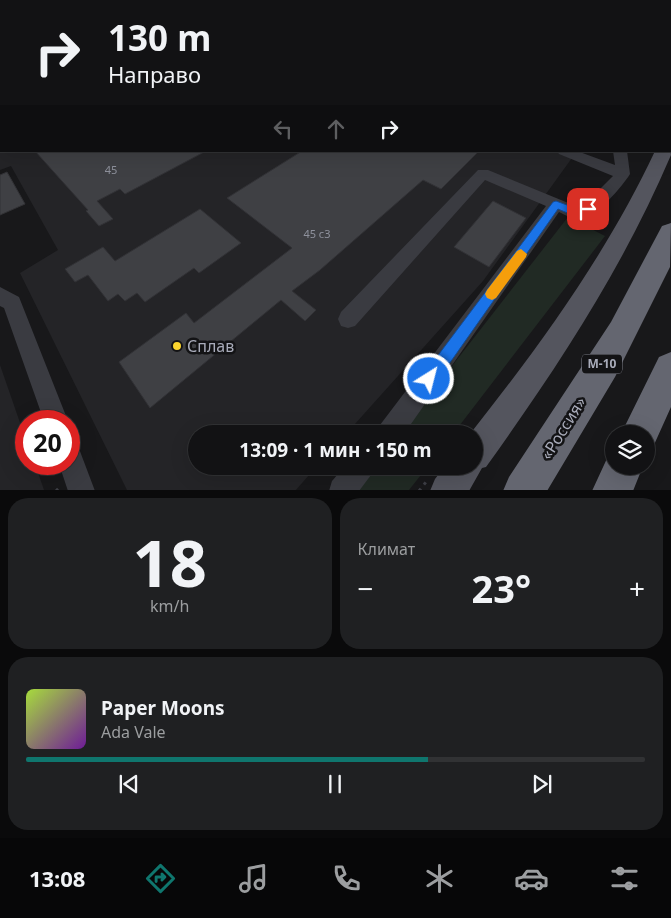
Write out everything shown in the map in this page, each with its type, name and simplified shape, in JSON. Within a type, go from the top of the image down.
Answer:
[{"type":"highway","name":"«Россия»","points":[[524,490],[612,349],[655,272],[671,233]]},
{"type":"highway","points":[[644,425],[671,369]]},
{"type":"highway","points":[[612,490],[620,475]]},
{"type":"main road","points":[[483,444],[574,315],[647,193],[664,152]]},
{"type":"main road","points":[[447,490],[459,475]]},
{"type":"lane","points":[[567,152],[624,174]]},
{"type":"lane","points":[[620,152],[624,174]]},
{"type":"lane","points":[[348,318],[483,173],[579,214],[596,203],[624,174]]},
{"type":"lane","points":[[396,425],[556,204]]},
{"type":"lane","points":[[0,295],[12,303],[52,410]]},
{"type":"lane","points":[[76,475],[82,490]]},
{"type":"lane","points":[[342,490],[354,475]]},
{"type":"shaded area","points":[[1,152],[576,152],[483,281],[354,425],[188,425],[188,475],[309,475],[296,490],[127,490],[20,273],[58,250],[11,166],[0,170]]},
{"type":"shaded area","points":[[568,217],[605,236],[460,425],[406,425]]},
{"type":"shaded area","points":[[0,365],[16,410],[15,475],[39,475],[44,490],[0,490]]},
{"type":"shaded area","points":[[367,475],[421,475],[409,490],[356,490]]},
{"type":"building","points":[[36,152],[204,152],[125,194],[120,189],[97,201],[113,219],[99,226],[86,211],[88,210]]},
{"type":"building","points":[[300,152],[478,152],[441,189],[423,180],[320,270],[292,291],[316,310],[305,321],[281,300],[150,408],[119,362],[186,313],[194,323],[292,248],[227,198]]},
{"type":"building","points":[[7,172],[25,204],[0,215],[0,175]]},
{"type":"building","points":[[493,201],[526,218],[489,267],[454,247]]},
{"type":"building","points":[[200,209],[241,243],[199,273],[194,268],[145,302],[137,293],[125,301],[118,294],[108,301],[88,275],[75,282],[65,269],[103,247],[115,261]]},
{"type":"slow traffic","points":[[492,294],[521,254]]},
{"type":"place","name":"Сплав","points":[[177,346]]},
{"type":"route","points":[[429,379],[556,204],[579,214],[588,209]]}]
